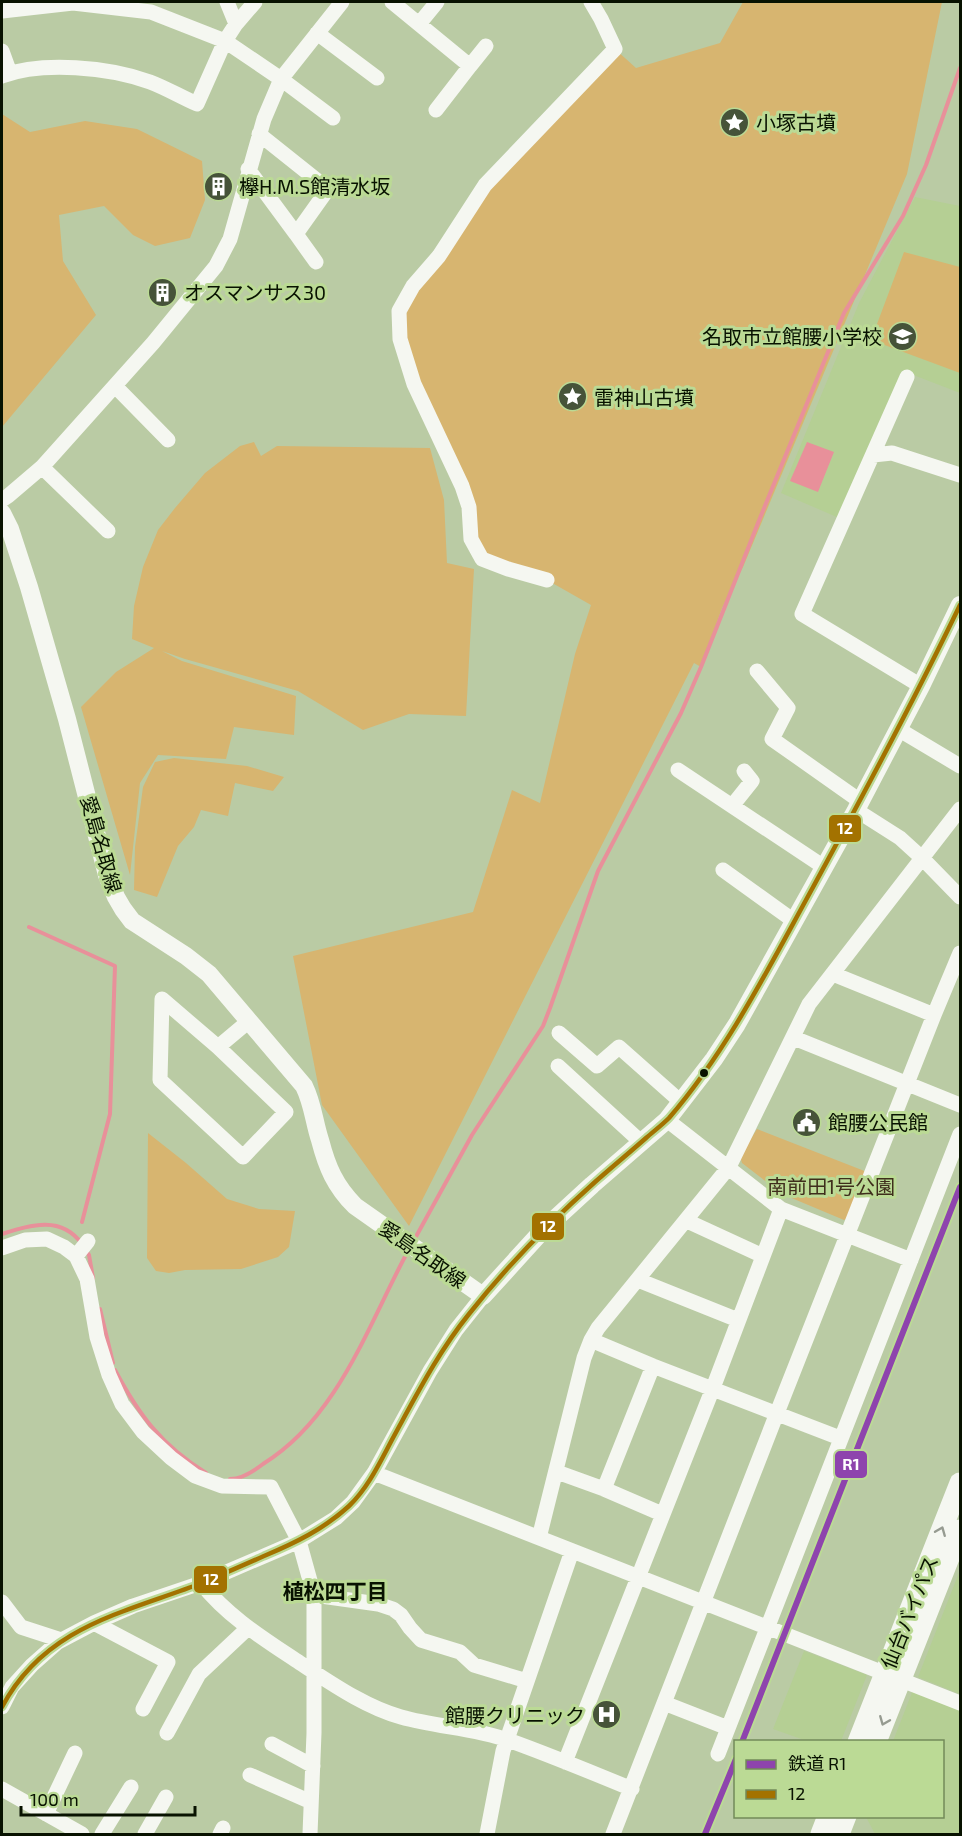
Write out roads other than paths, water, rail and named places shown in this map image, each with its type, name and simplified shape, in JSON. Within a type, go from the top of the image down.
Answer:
[{"type":"highway","name":"仙台バイパス","points":[[877,1740],[893,1676],[960,1483]]},
{"type":"highway","name":"仙台バイパス","points":[[859,1740],[893,1676],[960,1530]]},
{"type":"highway","points":[[821,1834],[827,1818]]},
{"type":"highway","points":[[838,1834],[845,1818]]},
{"type":"main road","name":"愛島名取線","points":[[2,513],[10,529],[29,587],[67,719],[107,875],[123,909],[132,921],[186,956],[208,974],[304,1086],[311,1099],[329,1169],[340,1191],[355,1206],[483,1296],[543,1230],[667,1120],[714,1059],[737,1024],[858,805],[921,686],[960,604]]},
{"type":"street","points":[[2,11],[73,2],[149,7],[225,41],[282,79],[333,118]]},
{"type":"street","points":[[227,2],[236,24]]},
{"type":"street","points":[[2,51],[6,75],[53,69],[113,73],[149,82],[196,104],[225,41],[255,2]]},
{"type":"street","points":[[2,500],[42,467],[153,343],[216,266],[230,239],[259,134],[282,79],[342,2]]},
{"type":"street","points":[[392,2],[470,66]]},
{"type":"street","points":[[419,24],[437,2]]},
{"type":"street","points":[[547,580],[482,559],[471,539],[469,507],[462,486],[414,384],[400,339],[399,311],[413,286],[439,256],[485,185],[615,49],[591,2]]},
{"type":"street","points":[[317,33],[377,78]]},
{"type":"street","points":[[436,110],[486,46]]},
{"type":"street","points":[[259,134],[328,189],[296,234]]},
{"type":"street","points":[[248,169],[316,262]]},
{"type":"street","points":[[907,377],[802,614],[921,686]]},
{"type":"street","points":[[115,386],[168,440]]},
{"type":"street","points":[[873,454],[892,453],[960,475]]},
{"type":"street","points":[[42,467],[108,531]]},
{"type":"street","points":[[757,671],[788,708],[772,739],[900,838],[960,897]]},
{"type":"street","points":[[898,729],[960,766]]},
{"type":"street","points":[[678,770],[824,867]]},
{"type":"street","points":[[732,806],[752,781],[744,771]]},
{"type":"street","points":[[539,1538],[584,1358],[591,1340],[598,1328],[729,1167],[809,1004],[960,809]]},
{"type":"street","points":[[946,826],[960,833]]},
{"type":"street","points":[[723,870],[794,921]]},
{"type":"street","points":[[613,1834],[960,953]]},
{"type":"street","points":[[833,974],[934,1015]]},
{"type":"street","points":[[162,993],[218,1047],[286,1112],[243,1157],[160,1080],[162,993]]},
{"type":"street","points":[[218,1047],[249,1021]]},
{"type":"street","points":[[559,1034],[597,1066],[620,1047],[681,1102]]},
{"type":"street","points":[[794,1038],[960,1105]]},
{"type":"street","points":[[558,1066],[641,1142]]},
{"type":"street","points":[[667,1120],[781,1209],[911,1260]]},
{"type":"street","points":[[718,1754],[960,1134]]},
{"type":"street","points":[[565,1762],[781,1209]]},
{"type":"street","points":[[687,1221],[763,1256]]},
{"type":"street","points":[[2,1248],[26,1240],[47,1239],[64,1247],[82,1249],[97,1337],[109,1375],[122,1404],[143,1432],[195,1476],[222,1486],[271,1487],[299,1541],[314,1595],[314,1733],[310,1834]]},
{"type":"street","points":[[638,1280],[738,1320]]},
{"type":"street","points":[[2,1707],[12,1687],[25,1672],[61,1640],[133,1606],[201,1583],[299,1541],[336,1518],[353,1502],[374,1473],[430,1371],[456,1330],[483,1296]]},
{"type":"street","points":[[591,1340],[840,1438]]},
{"type":"street","points":[[604,1489],[653,1366]]},
{"type":"street","points":[[557,1472],[662,1514]]},
{"type":"street","points":[[374,1473],[960,1703]]},
{"type":"street","points":[[487,1834],[501,1759],[572,1551]]},
{"type":"street","points":[[201,1583],[229,1613],[248,1628],[313,1671],[361,1699],[398,1716],[507,1740],[632,1789]]},
{"type":"street","points":[[314,1595],[378,1604],[393,1609],[402,1615],[421,1641],[460,1652],[474,1665],[527,1681]]},
{"type":"street","points":[[2,1602],[21,1627],[61,1640]]},
{"type":"street","points":[[94,1623],[168,1662],[142,1709]]},
{"type":"street","points":[[167,1733],[199,1674],[248,1628]]},
{"type":"street","points":[[664,1703],[728,1728]]},
{"type":"street","points":[[272,1744],[312,1767]]},
{"type":"street","points":[[46,1814],[75,1753]]},
{"type":"street","points":[[250,1775],[311,1802]]},
{"type":"street","points":[[102,1834],[131,1787]]},
{"type":"street","points":[[2,1790],[82,1834]]},
{"type":"street","points":[[145,1834],[166,1797]]},
{"type":"waterway","points":[[413,1242],[472,1135],[543,1026],[598,871],[681,713],[844,313],[903,216],[926,165],[960,68]]},
{"type":"waterway","points":[[29,927],[115,966],[110,1114],[82,1222]]},
{"type":"waterway","points":[[2,1234],[35,1226],[55,1226],[65,1229],[82,1244]]},
{"type":"waterway","points":[[86,1251],[89,1255],[93,1278]]},
{"type":"waterway","points":[[230,1479],[243,1476],[256,1469],[289,1445],[312,1422],[349,1368],[408,1251]]},
{"type":"waterway","points":[[100,1309],[113,1363]]},
{"type":"waterway","points":[[115,1370],[142,1415],[153,1428],[176,1451],[206,1473]]},
{"type":"rail line","name":"R1","points":[[743,1740],[960,1187]]},
{"type":"rail line","name":"R1","points":[[705,1834],[734,1764]]},
{"type":"place","name":"小塚古墳","points":[[735,122]]},
{"type":"place","name":"欅H.M.S館清水坂","points":[[218,186]]},
{"type":"place","name":"オスマンサス30","points":[[163,292]]},
{"type":"place","name":"名取市立館腰小学校","points":[[903,336]]},
{"type":"place","name":"雷神山古墳","points":[[573,397]]},
{"type":"place","name":"館腰公民館","points":[[807,1122]]},
{"type":"place","name":"館腰クリニック","points":[[606,1715]]},
{"type":"district","name":"植松四丁目","points":[[335,1590]]},
{"type":"park label","name":"南前田1号公園","points":[[831,1186]]}]
